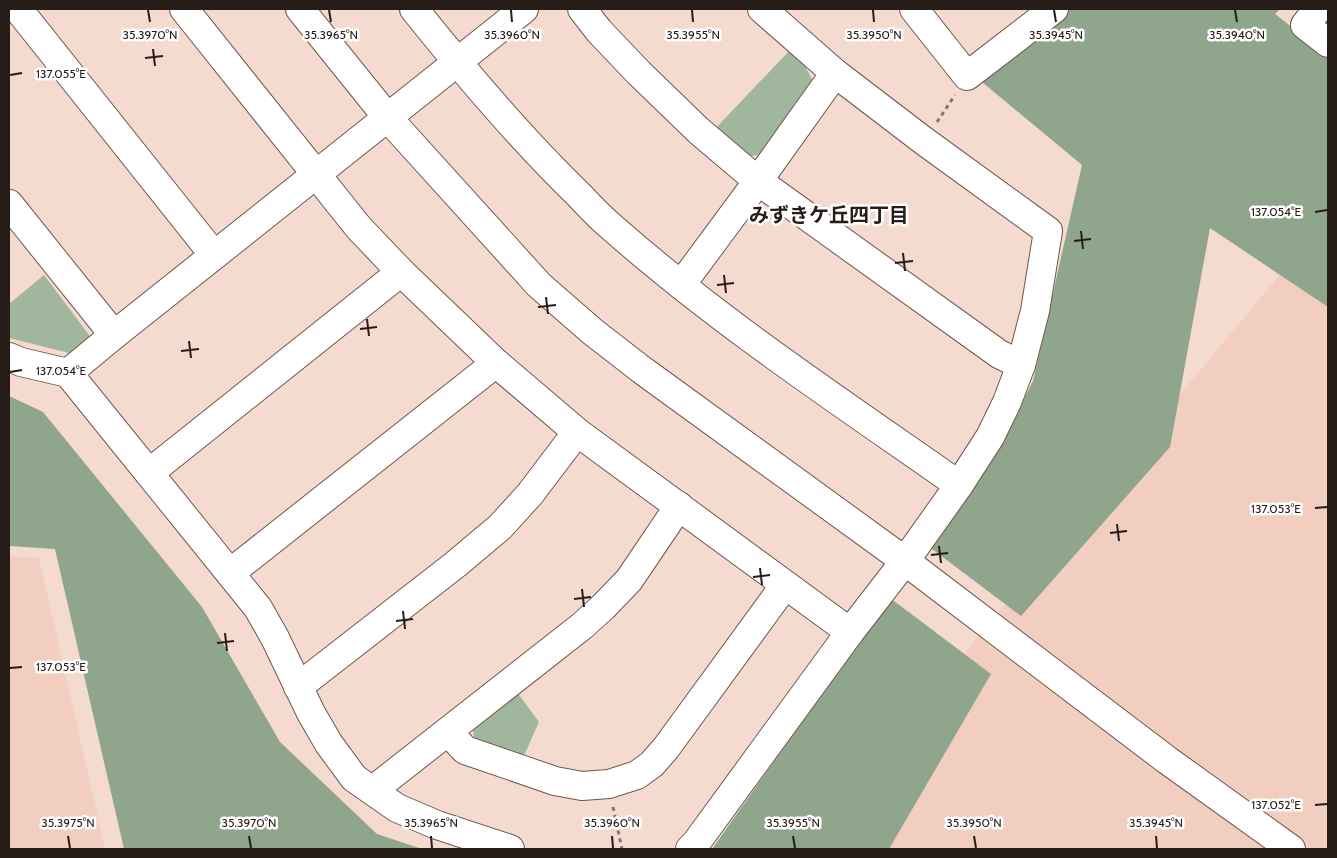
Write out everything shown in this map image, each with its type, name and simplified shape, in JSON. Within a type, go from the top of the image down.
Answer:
[{"type":"street","points":[[18,9],[214,255]]},
{"type":"street","points":[[184,9],[359,228],[401,272],[496,363],[577,432],[850,632]]},
{"type":"street","points":[[300,9],[387,118],[539,285],[593,332],[650,376],[905,561],[1167,760],[1291,849]]},
{"type":"street","points":[[414,9],[506,120],[556,174],[614,230],[681,285],[774,355],[959,485]]},
{"type":"street","points":[[68,373],[524,9]]},
{"type":"street","points":[[582,9],[599,31],[639,73],[699,131],[758,181],[998,354],[1021,365]]},
{"type":"street","points":[[690,849],[850,632],[905,561],[959,485],[990,437],[1007,402],[1021,365],[1035,311],[1048,231],[924,141],[835,73],[762,9]]},
{"type":"street","points":[[914,9],[967,76],[1054,9]]},
{"type":"street","points":[[1318,9],[1305,25],[1328,43]]},
{"type":"street","points":[[681,285],[835,73]]},
{"type":"street","points":[[9,204],[114,335]]},
{"type":"street","points":[[149,473],[401,272]]},
{"type":"street","points":[[9,357],[21,362],[68,373],[258,608],[329,744],[354,778],[397,808],[437,825],[510,849]]},
{"type":"street","points":[[230,573],[496,363]]},
{"type":"street","points":[[298,687],[456,564],[500,527],[530,494],[577,432]]},
{"type":"street","points":[[373,790],[582,626],[603,607],[629,580],[680,506]]},
{"type":"street","points":[[448,732],[465,750],[555,781],[582,786],[608,784],[637,775],[652,764],[666,748],[785,585]]},
{"type":"path","points":[[924,141],[967,76]]},
{"type":"path","points":[[608,784],[622,849]]},
{"type":"shaded area","points":[[1328,217],[1328,849],[801,849]]},
{"type":"shaded area","points":[[9,556],[39,558],[105,849],[9,849]]},
{"type":"green space","points":[[1065,9],[1280,9],[1275,14],[1328,55],[1328,307],[1210,228],[1170,447],[1021,616],[928,546],[998,451],[1033,381],[1082,165],[982,82]]},
{"type":"green space","points":[[790,50],[804,64],[815,85],[764,155],[747,156],[714,130]]},
{"type":"green space","points":[[44,275],[92,339],[73,354],[9,338],[9,304]]},
{"type":"green space","points":[[9,396],[43,412],[202,607],[280,742],[377,834],[422,849],[124,849],[55,549],[9,546]]},
{"type":"green space","points":[[890,598],[991,674],[889,849],[712,849]]},
{"type":"green space","points":[[517,692],[539,722],[523,758],[475,743],[472,725]]},
{"type":"district","name":"みずきケ丘四丁目","points":[[829,215]]}]
